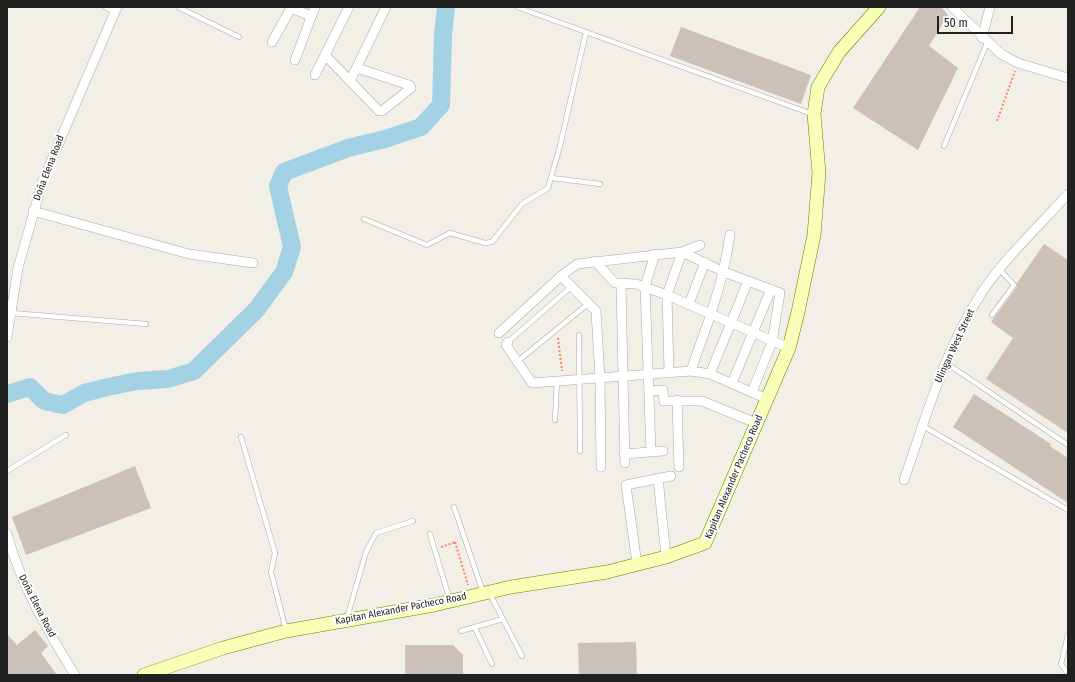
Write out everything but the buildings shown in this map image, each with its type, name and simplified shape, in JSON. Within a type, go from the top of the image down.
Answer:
[{"type":"street","points":[[295,60],[314,7]]},
{"type":"street","points":[[315,75],[349,7]]},
{"type":"street","points":[[350,81],[386,7]]},
{"type":"street","name":"Kapitan Alexander Pacheco Road","points":[[144,675],[223,648],[286,631],[607,572],[666,557],[705,543],[789,348],[814,235],[819,173],[814,114],[818,87],[839,52],[879,7]]},
{"type":"street","points":[[952,7],[984,40],[1001,54],[1018,63],[1068,78]]},
{"type":"street","points":[[984,40],[990,7]]},
{"type":"street","points":[[272,42],[291,8],[311,16]]},
{"type":"street","name":"Doña Elena Road","points":[[7,338],[18,268],[33,211],[55,151],[116,9]]},
{"type":"street","points":[[325,55],[379,111],[382,111],[411,88],[409,85],[357,68]]},
{"type":"street","name":"Ulingan West Street","points":[[904,480],[946,363],[972,308],[1000,270],[1068,194]]},
{"type":"street","points":[[33,211],[189,254],[253,263]]},
{"type":"street","points":[[691,371],[698,344],[711,314],[724,272],[730,235]]},
{"type":"street","points":[[499,333],[561,276],[577,264],[682,252],[700,245]]},
{"type":"street","points":[[682,252],[706,262],[724,272],[780,293],[772,342],[752,392]]},
{"type":"street","points":[[669,372],[667,294],[682,252]]},
{"type":"street","points":[[651,452],[645,286],[655,254]]},
{"type":"street","points":[[595,261],[615,283],[645,286],[667,294],[772,342],[789,348]]},
{"type":"street","points":[[689,304],[706,262]]},
{"type":"street","points":[[561,276],[596,311],[600,379],[601,467]]},
{"type":"street","points":[[710,374],[748,281]]},
{"type":"street","points":[[620,284],[624,459],[651,452],[662,451]]},
{"type":"street","points":[[732,383],[771,289]]},
{"type":"street","points":[[508,342],[506,345],[532,383],[691,371],[710,374],[767,399]]},
{"type":"street","points":[[648,391],[663,390],[664,401],[702,401],[756,422]]},
{"type":"street","points":[[677,400],[679,467]]},
{"type":"street","points":[[637,564],[626,482],[671,476]]},
{"type":"street","points":[[658,478],[666,557]]},
{"type":"street","name":"Doña Elena Road","points":[[7,534],[17,565],[30,597],[75,675]]},
{"type":"lane","points":[[106,7],[116,9]]},
{"type":"lane","points":[[178,7],[239,37]]},
{"type":"lane","points":[[517,7],[814,114]]},
{"type":"lane","points":[[364,219],[427,245],[450,233],[489,243],[492,242],[522,204],[548,188],[552,178],[586,32]]},
{"type":"lane","points":[[944,146],[984,40]]},
{"type":"lane","points":[[552,178],[600,184]]},
{"type":"lane","points":[[992,315],[1014,285],[1000,270]]},
{"type":"lane","points":[[508,342],[572,286]]},
{"type":"lane","points":[[518,362],[589,303]]},
{"type":"lane","points":[[11,313],[146,324]]},
{"type":"lane","points":[[579,335],[580,451]]},
{"type":"lane","points":[[946,363],[1068,445]]},
{"type":"lane","points":[[555,420],[560,380]]},
{"type":"lane","points":[[923,426],[1068,510]]},
{"type":"lane","points":[[7,471],[66,436]]},
{"type":"lane","points":[[241,437],[275,553],[271,572],[286,631]]},
{"type":"lane","points":[[454,507],[481,594],[503,619],[522,656]]},
{"type":"lane","points":[[347,620],[366,552],[376,533],[413,520]]},
{"type":"lane","points":[[430,534],[450,601]]},
{"type":"lane","points":[[461,631],[503,619]]},
{"type":"lane","points":[[475,628],[492,664]]},
{"type":"lane","points":[[1068,635],[1061,664],[1068,674]]},
{"type":"path","points":[[997,121],[1018,63]]},
{"type":"path","points":[[557,331],[560,380]]},
{"type":"path","points":[[434,549],[464,538]]},
{"type":"path","points":[[455,542],[481,594]]},
{"type":"waterway","points":[[7,394],[30,387],[44,401],[63,405],[84,393],[137,381],[168,379],[194,371],[257,309],[284,272],[292,247],[278,186],[284,172],[348,148],[385,139],[421,127],[441,105],[443,35],[446,7]]}]
